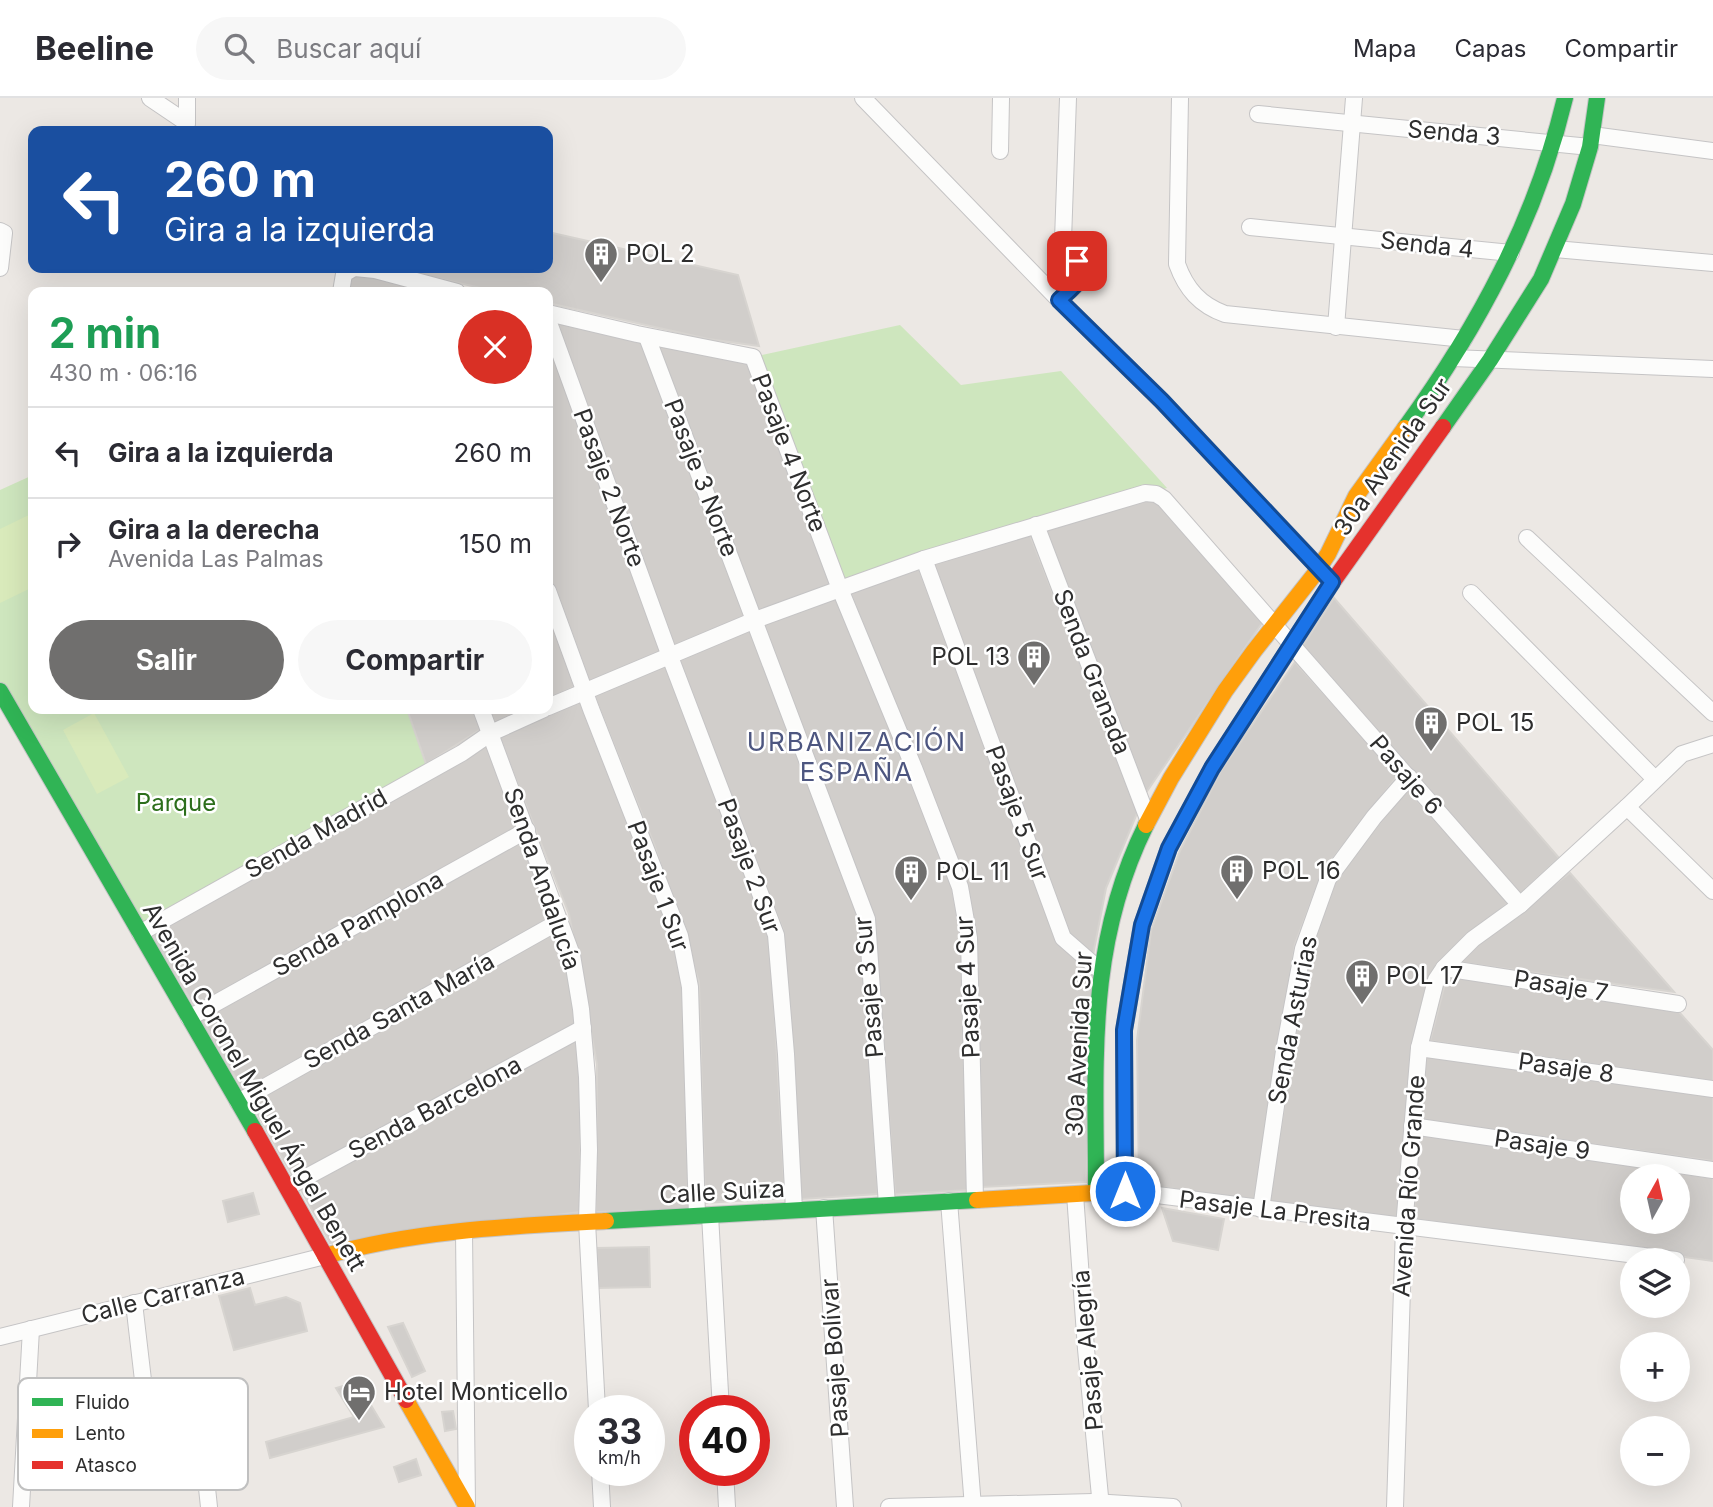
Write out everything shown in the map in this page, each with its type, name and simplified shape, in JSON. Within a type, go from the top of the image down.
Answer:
[{"type":"street","points":[[150,98],[187,123],[187,98]]},
{"type":"street","points":[[863,98],[1059,300],[1162,401],[1332,582]]},
{"type":"street","points":[[1000,151],[1001,98]]},
{"type":"street","points":[[1059,300],[1079,283],[1081,276],[1081,268],[1063,240],[1068,98]]},
{"type":"street","points":[[1180,98],[1177,264],[1183,282],[1209,308],[1225,314],[1464,339]]},
{"type":"street","points":[[1336,327],[1354,98]]},
{"type":"street","name":"30a Avenida Sur","points":[[1096,1192],[1097,1039],[1102,972],[1110,923],[1121,883],[1148,819],[1182,758],[1242,666],[1319,567],[1337,537],[1353,500],[1464,339],[1511,253],[1555,142],[1565,98]]},
{"type":"street","name":"30a Avenida Sur","points":[[1125,1191],[1124,1030],[1142,925],[1169,848],[1212,768],[1332,582],[1490,360],[1541,279],[1573,204],[1591,141],[1597,98]]},
{"type":"street","name":"Senda 3","points":[[1258,114],[1555,142],[1591,141],[1713,151]]},
{"type":"street","name":"Senda 4","points":[[1250,227],[1511,253]]},
{"type":"street","points":[[0,231],[5,233],[0,268]]},
{"type":"street","points":[[1555,249],[1713,263]]},
{"type":"street","points":[[384,273],[426,287]]},
{"type":"street","name":"Pasaje 4 Norte","points":[[553,314],[647,337],[753,357],[840,589]]},
{"type":"street","name":"Pasaje 2 Norte","points":[[553,334],[670,656]]},
{"type":"street","name":"Pasaje 3 Norte","points":[[647,337],[755,620]]},
{"type":"street","points":[[1453,358],[1713,369]]},
{"type":"street","name":"Pasaje 6","points":[[1036,525],[1145,493],[1156,494],[1164,499],[1520,905]]},
{"type":"street","name":"Senda Madrid","points":[[553,705],[755,620],[924,559],[1036,525]]},
{"type":"street","name":"Senda Granada","points":[[1036,525],[1148,819]]},
{"type":"street","points":[[1527,538],[1713,713]]},
{"type":"street","name":"Pasaje 5 Sur","points":[[924,559],[1063,938],[1102,972]]},
{"type":"street","name":"Pasaje 4 Sur","points":[[840,589],[960,887],[969,938],[975,1200]]},
{"type":"street","points":[[1471,593],[1655,779]]},
{"type":"street","name":"Pasaje 1 Sur","points":[[553,605],[680,936],[690,987],[704,1215],[720,1395]]},
{"type":"street","name":"Pasaje 3 Sur","points":[[755,620],[867,919],[887,1205]]},
{"type":"street","name":"Pasaje 2 Sur","points":[[670,656],[776,935],[786,1054],[794,1210]]},
{"type":"street","name":"Avenida Coronel Miguel Ángel Benett","points":[[0,691],[288,1187],[467,1507]]},
{"type":"street","name":"Senda Andalucía","points":[[483,714],[572,955],[587,1077],[587,1222],[596,1395]]},
{"type":"street","name":"Senda Madrid","points":[[140,933],[461,753],[491,733],[533,714]]},
{"type":"street","name":"Avenida Río Grande","points":[[1395,1507],[1404,1227],[1419,1048],[1436,980],[1444,968],[1473,939],[1520,905],[1682,754],[1713,744]]},
{"type":"street","name":"Senda Asturias","points":[[1261,1209],[1284,1051],[1303,948],[1328,879],[1374,817],[1409,777]]},
{"type":"street","points":[[1627,807],[1713,891]]},
{"type":"street","name":"Senda Pamplona","points":[[189,1018],[527,830]]},
{"type":"street","points":[[1128,866],[1157,881]]},
{"type":"street","name":"Senda Santa María","points":[[238,1101],[560,921]]},
{"type":"street","name":"Pasaje 7","points":[[1444,968],[1678,1004]]},
{"type":"street","name":"Senda Barcelona","points":[[288,1187],[583,1028]]},
{"type":"street","name":"Pasaje 8","points":[[1419,1048],[1713,1088]]},
{"type":"street","name":"Pasaje 9","points":[[1412,1126],[1713,1170]]},
{"type":"street","name":"Calle Suiza","points":[[325,1256],[369,1243],[587,1222],[1125,1191]]},
{"type":"street","name":"Pasaje La Presita","points":[[1125,1191],[1620,1253]]},
{"type":"street","name":"Pasaje Alegría","points":[[1075,1194],[1101,1505]]},
{"type":"street","points":[[949,1201],[973,1506]]},
{"type":"street","name":"Pasaje Bolívar","points":[[824,1208],[845,1507]]},
{"type":"street","points":[[464,1232],[467,1507]]},
{"type":"street","name":"Calle Carranza","points":[[0,1336],[325,1256]]},
{"type":"street","points":[[134,1303],[143,1378]]},
{"type":"street","points":[[29,1378],[32,1329]]},
{"type":"street","points":[[601,1486],[602,1507]]},
{"type":"street","points":[[725,1486],[727,1507]]},
{"type":"street","points":[[889,1507],[1173,1507]]},
{"type":"green space","points":[[900,325],[961,385],[1061,371],[1167,488],[839,584],[753,357]]},
{"type":"green space","name":"Parque","points":[[28,477],[28,714],[409,714],[429,772],[140,933],[0,688],[0,490]]},
{"type":"green space","points":[[28,515],[28,589],[0,603],[0,529]]},
{"type":"green space","points":[[95,714],[129,777],[97,794],[63,730]]},
{"type":"building","name":"POL 2","points":[[553,233],[738,275],[759,346],[708,339],[553,304],[553,287],[476,287],[414,273],[553,273]]},
{"type":"building","points":[[344,274],[390,279],[412,287],[345,287]]},
{"type":"building","points":[[555,321],[644,342],[748,616],[673,647]]},
{"type":"building","points":[[658,345],[748,363],[832,584],[759,613]]},
{"type":"building","points":[[553,352],[663,652],[589,682],[553,586]]},
{"type":"building","points":[[1148,500],[1159,503],[1264,620],[1141,800],[1045,529]]},
{"type":"building","name":"POL 13","points":[[1030,535],[1138,811],[1106,888],[1093,955],[1067,932],[933,563]]},
{"type":"building","points":[[919,569],[1056,939],[1096,966],[1086,1182],[981,1187],[966,881],[850,592]]},
{"type":"building","name":"POL 11","points":[[836,596],[952,887],[962,943],[969,1190],[895,1194],[874,917],[763,623]]},
{"type":"building","name":"POL 15","points":[[1334,598],[1559,858],[1519,895],[1302,647]]},
{"type":"building","points":[[553,624],[576,686],[553,697]]},
{"type":"building","points":[[750,629],[860,920],[878,1194],[801,1199],[783,929],[672,662]]},
{"type":"building","points":[[672,662],[770,934],[785,1198],[705,1203],[699,982],[654,844],[594,695]]},
{"type":"building","name":"POL 16","points":[[1295,662],[1398,775],[1323,871],[1295,944],[1255,1200],[1139,1184],[1137,1040],[1151,931],[1180,851],[1221,771]]},
{"type":"building","points":[[581,698],[663,911],[683,980],[697,1209],[596,1212],[597,1064],[569,914],[499,737],[547,714],[553,714],[553,711]]},
{"type":"building","points":[[409,714],[475,714],[481,729],[426,764]]},
{"type":"building","points":[[491,714],[515,714],[495,723]]},
{"type":"building","points":[[488,743],[521,827],[195,1007],[151,933]]},
{"type":"building","name":"POL 17","points":[[1407,789],[1509,902],[1436,965],[1412,1046],[1397,1220],[1269,1204],[1308,957],[1333,881]]},
{"type":"building","points":[[523,840],[552,918],[243,1090],[201,1019]]},
{"type":"building","points":[[1570,873],[1674,992],[1451,961]]},
{"type":"building","points":[[556,931],[563,945],[576,1024],[293,1177],[251,1102]]},
{"type":"building","points":[[1447,976],[1679,1012],[1713,1050],[1713,1081],[1430,1041]]},
{"type":"building","points":[[576,1038],[581,1076],[580,1212],[330,1243],[300,1188]]},
{"type":"building","points":[[1426,1055],[1713,1096],[1713,1161],[1420,1120]]},
{"type":"building","points":[[1417,1133],[1621,1164],[1620,1234],[1690,1234],[1690,1175],[1713,1178],[1713,1261],[1690,1258],[1690,1248],[1620,1248],[1414,1219]]},
{"type":"building","points":[[253,1193],[259,1214],[228,1222],[223,1201]]},
{"type":"building","points":[[1162,1208],[1224,1219],[1218,1250],[1173,1241]]},
{"type":"building","points":[[649,1247],[650,1287],[598,1288],[597,1248]]},
{"type":"building","points":[[250,1288],[255,1305],[286,1297],[300,1303],[307,1331],[234,1350],[219,1296]]},
{"type":"building","points":[[403,1323],[425,1371],[412,1377],[388,1327]]},
{"type":"building","name":"Hotel Monticello","points":[[357,1382],[384,1427],[270,1458],[266,1442],[354,1417],[336,1388]]},
{"type":"building","points":[[453,1411],[456,1429],[445,1431],[442,1412]]},
{"type":"building","points":[[416,1459],[421,1475],[399,1482],[394,1467]]},
{"type":"traffic: fast","points":[[1405,428],[1457,351],[1502,271],[1538,187],[1565,98]]},
{"type":"traffic: fast","points":[[1443,427],[1490,360],[1541,279],[1573,204],[1590,147],[1597,98]]},
{"type":"traffic: fast","points":[[0,691],[255,1131]]},
{"type":"traffic: fast","points":[[1096,1192],[1096,1051],[1104,960],[1113,915],[1127,870],[1146,825]]},
{"type":"traffic: fast","points":[[606,1221],[977,1200]]},
{"type":"traffic: slow","points":[[1146,825],[1171,778],[1225,691],[1314,575],[1328,554],[1356,496],[1405,428]]},
{"type":"traffic: slow","points":[[977,1200],[1125,1191],[1124,1030],[1142,925],[1169,848],[1213,767]]},
{"type":"traffic: slow","points":[[325,1256],[429,1235],[500,1227],[606,1221]]},
{"type":"traffic: slow","points":[[406,1400],[467,1507]]},
{"type":"traffic: jam","points":[[1213,767],[1329,587],[1443,427]]},
{"type":"traffic: jam","points":[[255,1131],[406,1400]]},
{"type":"place","name":"POL 2","points":[[601,284]]},
{"type":"place","name":"POL 13","points":[[1034,687]]},
{"type":"place","name":"POL 15","points":[[1431,753]]},
{"type":"place","name":"POL 16","points":[[1237,901]]},
{"type":"place","name":"POL 11","points":[[911,902]]},
{"type":"place","name":"POL 17","points":[[1362,1006]]},
{"type":"place","name":"Hotel Monticello","points":[[359,1422]]},
{"type":"district","name":"URBANIZACIÓN ESPAÑA","points":[[857,757]]},
{"type":"route","points":[[1077,261],[1081,268],[1079,283],[1059,300],[1162,401],[1332,582],[1212,768],[1169,848],[1142,925],[1124,1030],[1125,1191]]}]
